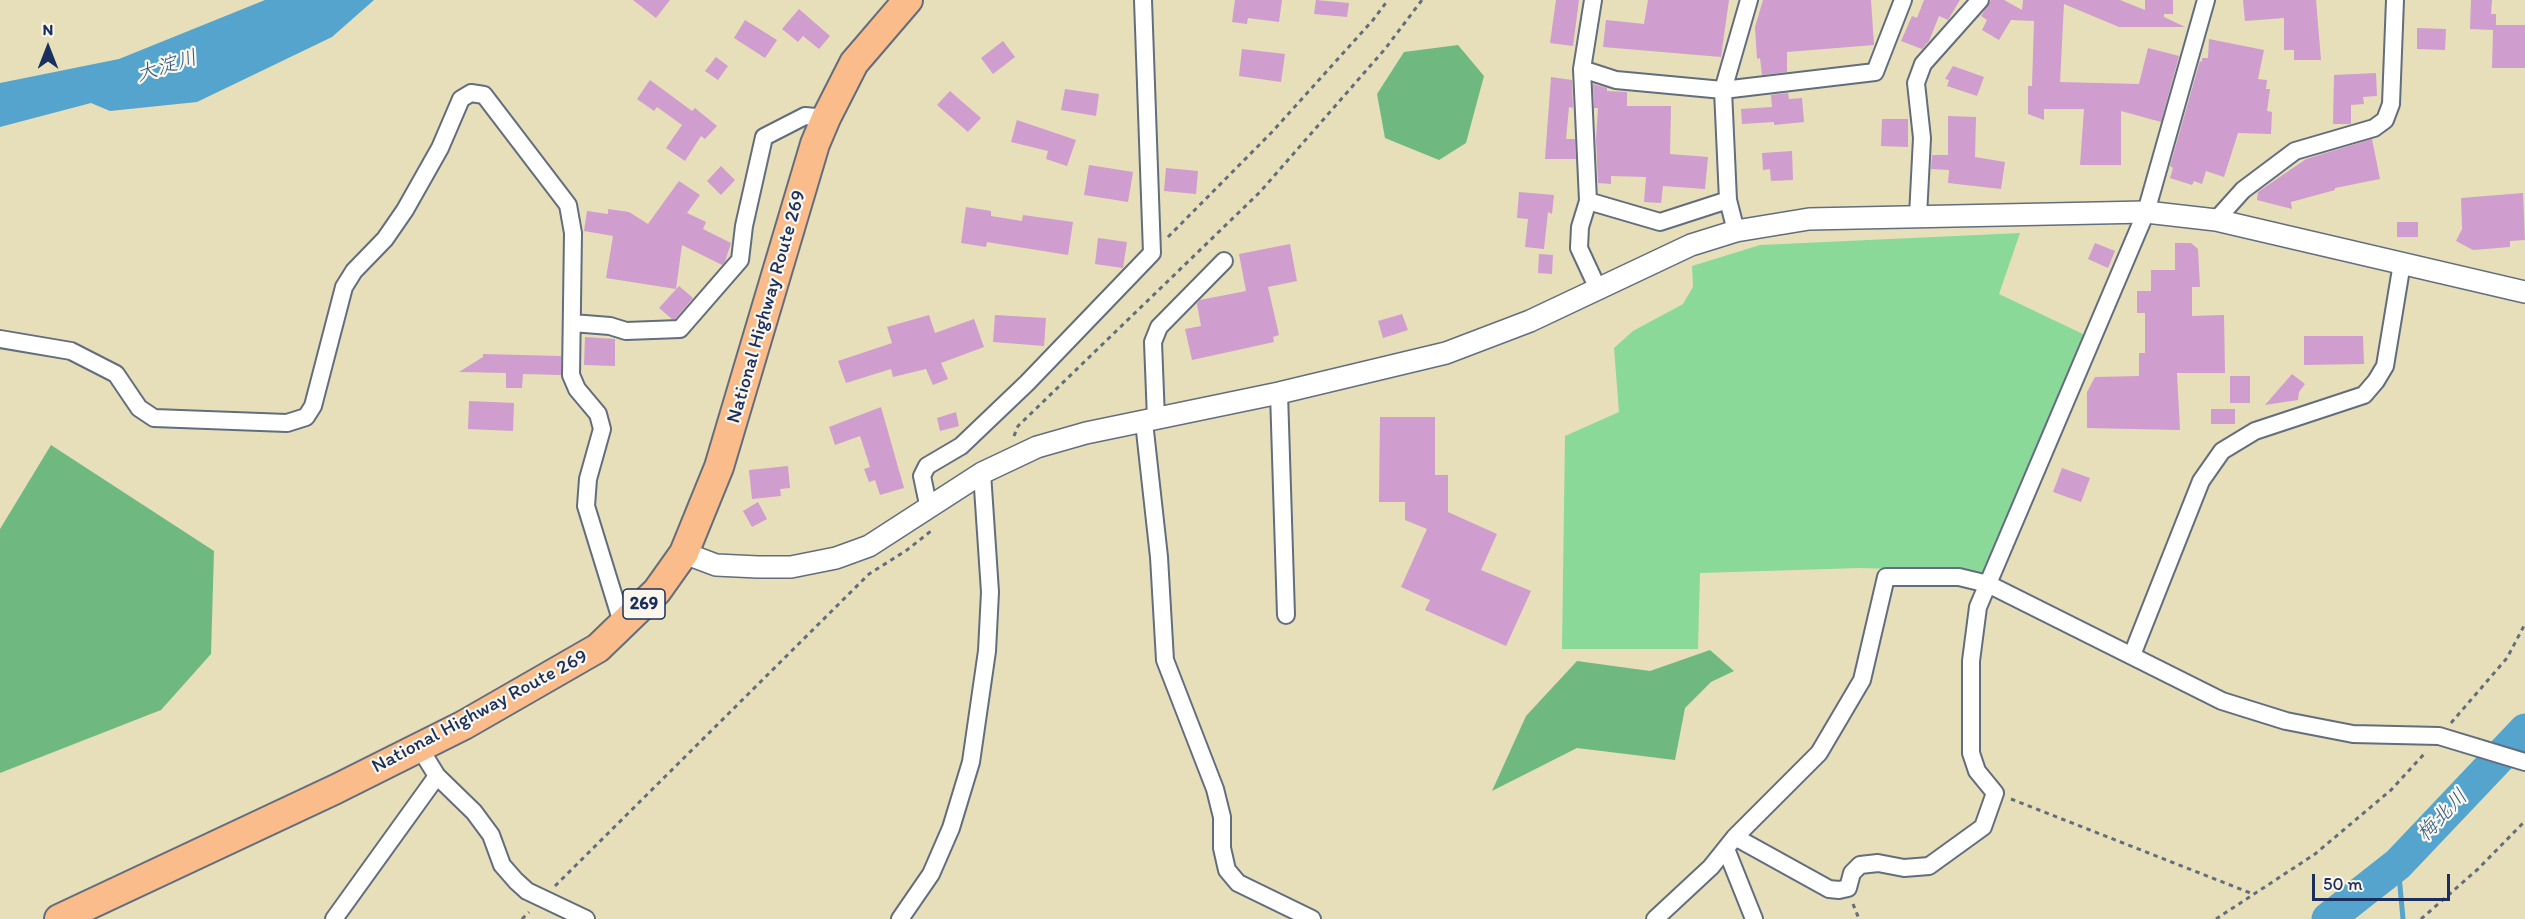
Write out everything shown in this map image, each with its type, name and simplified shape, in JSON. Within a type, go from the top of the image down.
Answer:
[{"type":"highway","name":"National Highway Route 269","points":[[59,919],[419,747],[537,684],[598,648],[657,591],[684,553],[719,467],[814,144],[825,118],[854,63],[908,0]]},
{"type":"street","points":[[929,509],[922,476],[927,466],[961,446],[1028,383],[1152,253],[1143,0]]},
{"type":"street","points":[[1593,0],[1582,69],[1588,201],[1580,227],[1579,248],[1598,289]]},
{"type":"street","points":[[1736,231],[1728,200],[1723,90],[1749,0]]},
{"type":"street","points":[[1582,69],[1616,80],[1723,90],[1875,72],[1903,0]]},
{"type":"street","points":[[1918,216],[1922,138],[1916,83],[1923,64],[1980,0]]},
{"type":"street","points":[[1731,843],[1829,889],[1839,890],[1848,888],[1852,873],[1860,865],[1868,862],[1904,868],[1929,866],[1983,827],[1995,793],[1977,771],[1971,753],[1971,661],[1978,607],[2146,212],[2206,0]]},
{"type":"street","points":[[2216,220],[2243,190],[2295,151],[2374,128],[2385,120],[2391,104],[2395,0]]},
{"type":"street","points":[[0,339],[71,351],[116,374],[139,408],[154,418],[287,423],[306,417],[313,406],[344,287],[354,271],[385,239],[405,210],[440,148],[461,99],[471,93],[484,95],[568,205],[573,233],[571,375],[577,389],[598,414],[602,429],[588,479],[586,506],[623,626]]},
{"type":"street","points":[[572,323],[610,326],[626,331],[680,329],[740,260],[744,226],[764,137],[805,116],[825,118]]},
{"type":"street","points":[[1588,201],[1660,222],[1728,200]]},
{"type":"street","points":[[684,553],[716,565],[791,567],[836,558],[869,546],[982,473],[1037,447],[1086,433],[1279,393],[1446,353],[1489,338],[1691,245],[1736,231],[1809,219],[2146,212],[2216,220],[2525,292]]},
{"type":"street","points":[[1224,261],[1159,327],[1153,342],[1150,420],[1162,643],[1170,677],[1215,789],[1222,817],[1222,848],[1227,870],[1238,883],[1312,919]]},
{"type":"street","points":[[2132,655],[2201,481],[2222,451],[2255,431],[2364,395],[2376,381],[2385,366],[2402,263]]},
{"type":"street","points":[[1279,393],[1286,615]]},
{"type":"street","points":[[900,919],[931,874],[951,828],[971,762],[983,684],[990,592],[982,473]]},
{"type":"street","points":[[1655,919],[1711,867],[1731,843],[1805,769],[1825,744],[1862,680],[1886,577],[1959,577],[1988,584],[2222,701],[2308,727],[2353,734],[2444,738],[2525,762]]},
{"type":"street","points":[[419,747],[437,776],[480,820],[491,835],[502,865],[516,881],[542,899],[586,919]]},
{"type":"street","points":[[334,919],[437,776]]},
{"type":"street","points":[[1731,843],[1754,919]]},
{"type":"path","points":[[1152,253],[1272,132],[1373,20],[1388,0]]},
{"type":"path","points":[[1018,426],[1260,192],[1385,49],[1422,0]]},
{"type":"path","points":[[542,899],[869,574]]},
{"type":"path","points":[[2216,919],[2315,854],[2391,790],[2444,738],[2506,658],[2525,624]]},
{"type":"path","points":[[1995,793],[2255,894]]},
{"type":"path","points":[[2421,919],[2478,869],[2525,821]]},
{"type":"green space","points":[[1458,45],[1484,76],[1466,143],[1439,160],[1385,138],[1377,94],[1404,52]]},
{"type":"green space","points":[[2020,233],[1999,294],[2085,335],[1990,564],[1983,572],[1860,568],[1700,573],[1698,649],[1562,649],[1565,436],[1619,412],[1614,348],[1633,331],[1683,304],[1693,287],[1692,266],[1760,245]]},
{"type":"green space","points":[[51,445],[214,551],[211,654],[161,710],[0,773],[0,529]]},
{"type":"green space","points":[[1710,650],[1734,671],[1711,682],[1685,708],[1675,760],[1577,748],[1492,791],[1526,716],[1577,661],[1650,671]]},
{"type":"water","name":"大淀川","points":[[265,0],[374,0],[332,37],[197,102],[110,111],[91,103],[0,127],[0,83],[119,59]]},
{"type":"building","points":[[633,0],[670,0],[656,18]]},
{"type":"building","points":[[1235,0],[1282,0],[1279,22],[1248,18],[1247,24],[1232,22]]},
{"type":"building","points":[[1316,0],[1349,3],[1347,17],[1314,14]]},
{"type":"building","points":[[1556,0],[1579,0],[1573,46],[1550,43]]},
{"type":"building","points":[[1648,0],[1729,0],[1721,57],[1603,47],[1606,20],[1644,24]]},
{"type":"building","points":[[1763,0],[1871,0],[1874,45],[1787,52],[1787,72],[1762,75],[1760,58],[1757,59],[1755,27]]},
{"type":"building","points":[[1924,0],[1960,0],[1948,20],[1939,16],[1929,41],[1922,49],[1901,41],[1912,16],[1917,18]]},
{"type":"building","points":[[1991,0],[2004,0],[2022,10],[2023,0],[2120,0],[2145,10],[2145,0],[2173,0],[2173,14],[2164,14],[2164,17],[2185,27],[2119,27],[2064,4],[2060,82],[2139,84],[2148,48],[2179,56],[2161,122],[2121,111],[2121,165],[2080,165],[2084,109],[2044,109],[2044,120],[2028,114],[2028,86],[2032,86],[2034,21],[2011,20],[1999,40],[1982,30],[1987,20],[1981,16]]},
{"type":"building","points":[[2243,0],[2316,0],[2321,60],[2294,60],[2294,50],[2284,50],[2284,18],[2245,21]]},
{"type":"building","points":[[2471,0],[2492,0],[2491,14],[2496,14],[2496,25],[2525,25],[2525,68],[2492,68],[2493,30],[2470,29]]},
{"type":"building","points":[[799,9],[830,36],[819,49],[803,36],[798,42],[782,29]]},
{"type":"building","points":[[745,20],[777,40],[765,58],[734,38]]},
{"type":"building","points":[[2417,28],[2446,29],[2445,50],[2417,49]]},
{"type":"building","points":[[2209,39],[2264,50],[2258,79],[2267,80],[2266,89],[2270,89],[2267,111],[2272,112],[2271,134],[2238,133],[2224,177],[2206,171],[2202,184],[2194,181],[2192,185],[2170,178],[2173,168],[2170,166],[2200,61],[2202,62],[2202,58],[2208,58]]},
{"type":"building","points":[[1003,41],[1015,57],[993,74],[981,58]]},
{"type":"building","points":[[1242,49],[1285,54],[1281,82],[1239,76]]},
{"type":"building","points":[[716,57],[728,66],[718,80],[705,71]]},
{"type":"building","points":[[1953,66],[1984,77],[1977,96],[1947,86],[1949,80],[1945,79]]},
{"type":"building","points":[[2376,73],[2377,96],[2363,97],[2364,104],[2351,105],[2351,124],[2333,124],[2334,75]]},
{"type":"building","points":[[1551,77],[1572,80],[1573,108],[1569,107],[1566,139],[1575,139],[1576,159],[1545,159]]},
{"type":"building","points":[[650,80],[692,111],[695,108],[717,126],[705,139],[701,136],[685,161],[666,148],[682,125],[657,107],[654,111],[637,99]]},
{"type":"building","points":[[1593,84],[1607,88],[1607,91],[1627,92],[1627,106],[1671,106],[1670,154],[1708,157],[1705,189],[1663,186],[1661,203],[1644,202],[1646,177],[1611,176],[1611,184],[1598,183],[1596,139],[1598,108],[1594,108]]},
{"type":"building","points":[[1065,89],[1099,94],[1096,116],[1061,110]]},
{"type":"building","points":[[950,91],[981,118],[968,132],[937,105]]},
{"type":"building","points":[[1788,93],[1789,99],[1802,98],[1804,122],[1774,125],[1774,122],[1742,124],[1741,109],[1772,107],[1771,95]]},
{"type":"building","points":[[1948,116],[1976,117],[1975,157],[2005,162],[2001,189],[1948,183],[1949,170],[1931,169],[1932,155],[1948,155]]},
{"type":"building","points":[[1882,119],[1908,119],[1908,147],[1881,146]]},
{"type":"building","points":[[1017,120],[1076,140],[1067,166],[1046,159],[1048,151],[1011,142]]},
{"type":"building","points":[[2372,139],[2380,179],[2335,188],[2335,190],[2291,202],[2292,209],[2257,200],[2258,192],[2306,159]]},
{"type":"building","points":[[1792,151],[1793,180],[1771,181],[1770,169],[1763,170],[1762,153]]},
{"type":"building","points":[[1089,165],[1133,172],[1128,202],[1084,195]]},
{"type":"building","points":[[721,166],[735,180],[721,195],[707,181]]},
{"type":"building","points":[[1166,168],[1198,171],[1196,194],[1164,191]]},
{"type":"building","points":[[679,181],[700,195],[687,213],[706,222],[703,229],[731,243],[725,262],[722,265],[682,245],[676,289],[606,278],[613,236],[584,231],[587,211],[608,214],[608,209],[629,212],[648,224]]},
{"type":"building","points":[[1519,192],[1554,195],[1552,214],[1548,212],[1544,249],[1525,247],[1528,219],[1517,218]]},
{"type":"building","points":[[2523,193],[2525,240],[2510,241],[2510,247],[2473,250],[2456,241],[2462,229],[2461,198]]},
{"type":"building","points":[[966,207],[991,211],[991,216],[1022,221],[1023,215],[1073,222],[1068,255],[987,242],[986,247],[961,243]]},
{"type":"building","points":[[2397,222],[2418,222],[2418,237],[2397,237]]},
{"type":"building","points":[[1098,238],[1127,242],[1123,268],[1095,264]]},
{"type":"building","points":[[2095,243],[2115,251],[2108,268],[2088,259]]},
{"type":"building","points":[[2175,243],[2191,243],[2198,249],[2200,287],[2192,287],[2192,316],[2224,315],[2225,373],[2177,373],[2180,430],[2087,428],[2087,392],[2095,377],[2139,376],[2139,353],[2145,353],[2145,313],[2137,313],[2137,291],[2151,291],[2151,270],[2175,270]]},
{"type":"building","points":[[1290,244],[1297,281],[1268,287],[1279,335],[1273,337],[1274,342],[1192,360],[1185,329],[1201,326],[1197,304],[1200,300],[1246,291],[1239,254]]},
{"type":"building","points":[[1539,254],[1553,255],[1552,274],[1538,273]]},
{"type":"building","points":[[679,286],[693,298],[675,319],[672,319],[659,308]]},
{"type":"building","points":[[1402,314],[1408,330],[1383,338],[1378,321]]},
{"type":"building","points":[[929,315],[935,333],[974,319],[984,347],[941,363],[948,379],[933,385],[926,369],[893,377],[891,369],[846,383],[838,361],[892,343],[887,327]]},
{"type":"building","points":[[995,315],[1046,318],[1044,346],[993,342]]},
{"type":"building","points":[[2304,336],[2363,336],[2364,364],[2304,365]]},
{"type":"building","points":[[585,337],[615,339],[615,366],[584,365]]},
{"type":"building","points":[[483,354],[561,356],[561,375],[523,374],[522,388],[506,388],[506,373],[459,372],[483,357]]},
{"type":"building","points":[[2292,374],[2305,384],[2299,392],[2298,400],[2265,405]]},
{"type":"building","points":[[2230,376],[2250,376],[2250,403],[2230,403]]},
{"type":"building","points":[[469,401],[514,403],[513,431],[468,429]]},
{"type":"building","points":[[881,407],[904,488],[880,495],[875,480],[869,482],[864,469],[870,467],[860,436],[835,445],[829,427]]},
{"type":"building","points":[[2211,409],[2235,409],[2235,424],[2211,424]]},
{"type":"building","points":[[956,412],[959,426],[940,431],[937,418]]},
{"type":"building","points":[[1380,417],[1435,417],[1435,475],[1448,475],[1448,512],[1497,534],[1481,570],[1531,591],[1506,646],[1425,610],[1430,600],[1401,587],[1427,529],[1405,520],[1405,502],[1379,502]]},
{"type":"building","points":[[788,466],[790,488],[780,489],[781,496],[752,499],[749,470]]},
{"type":"building","points":[[2062,468],[2090,478],[2081,502],[2053,492]]},
{"type":"building","points":[[758,502],[767,519],[752,527],[743,511]]},
{"type":"waterway","name":"梅北川","points":[[2328,919],[2398,864],[2525,730]]},
{"type":"waterway","points":[[2398,864],[2403,919]]}]
